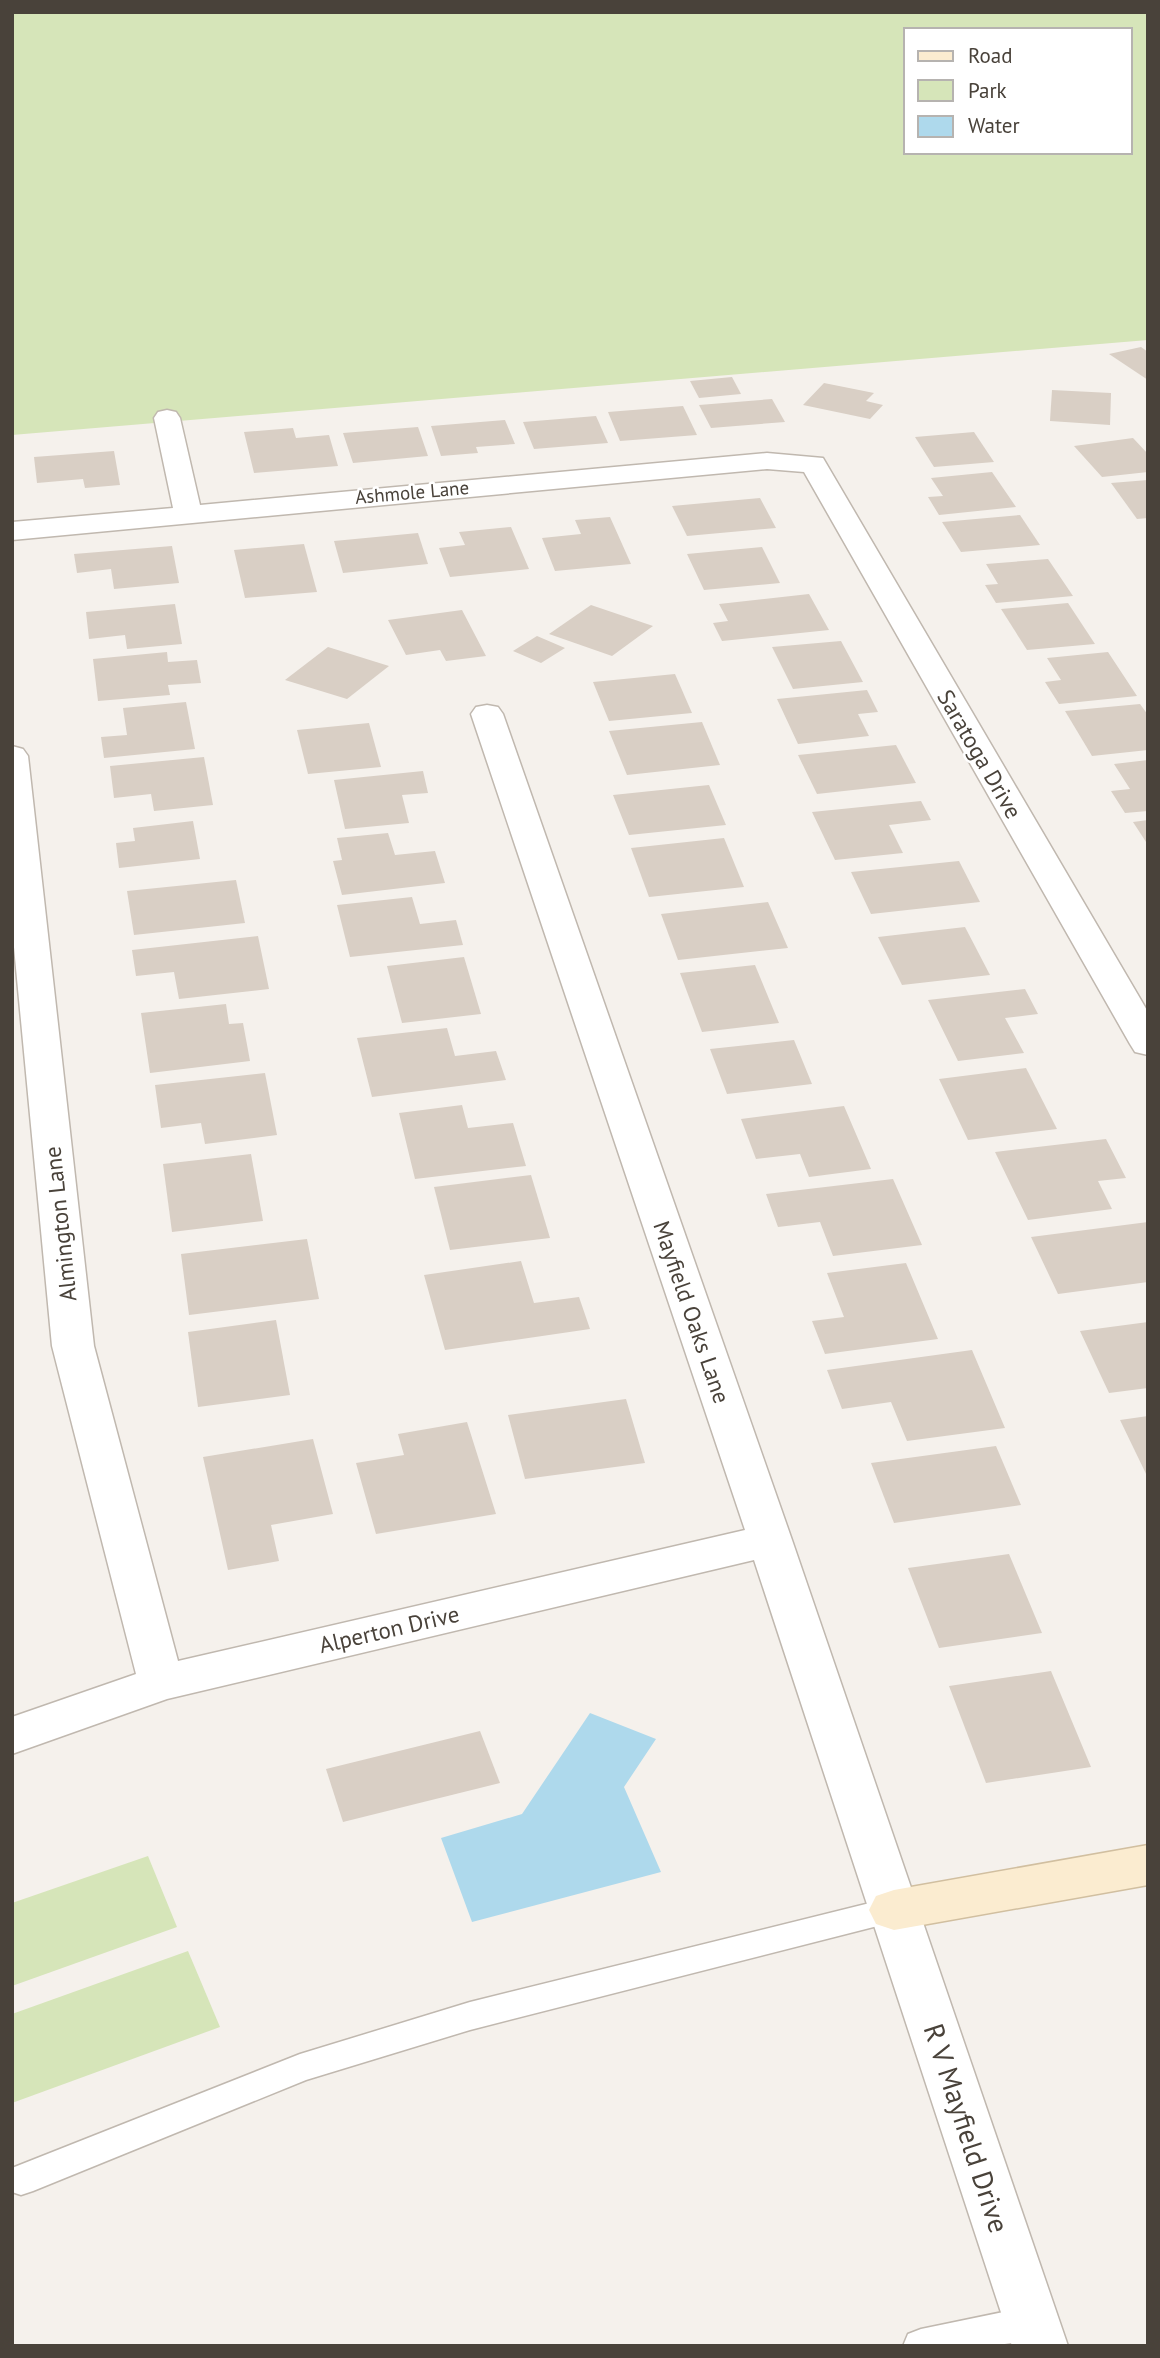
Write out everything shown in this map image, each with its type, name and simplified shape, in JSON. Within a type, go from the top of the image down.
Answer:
[{"type":"street","points":[[167,418],[188,512]]},
{"type":"street","name":"Ashmole Lane","points":[[12,531],[188,512],[767,461],[813,464]]},
{"type":"street","name":"Saratoga Drive","points":[[813,464],[1148,1044]]},
{"type":"street","name":"Mayfield Oaks Lane","points":[[487,714],[894,1910]]},
{"type":"street","name":"Almington Lane","points":[[12,756],[73,1346],[161,1683]]},
{"type":"street","name":"Alperton Drive","points":[[12,1736],[161,1683],[770,1540]]},
{"type":"street","points":[[894,1910],[1148,1865]]},
{"type":"street","name":"R V Mayfield Drive","points":[[894,1910],[1036,2334]]},
{"type":"lane","points":[[22,2180],[300,2068],[471,2016],[894,1910]]},
{"type":"lane","points":[[921,2346],[1036,2334]]},
{"type":"green space","points":[[12,12],[1148,12],[1148,340],[12,435]]},
{"type":"green space","points":[[148,1856],[177,1927],[12,1986],[12,1903]]},
{"type":"green space","points":[[188,1951],[220,2027],[12,2103],[12,2014]]},
{"type":"water","points":[[590,1713],[656,1739],[624,1787],[661,1872],[472,1922],[441,1838],[522,1814]]},
{"type":"building","points":[[1141,347],[1148,352],[1148,380],[1109,354]]},
{"type":"building","points":[[732,377],[741,394],[699,398],[690,381]]},
{"type":"building","points":[[824,383],[874,393],[866,401],[883,405],[870,419],[803,405]]},
{"type":"building","points":[[1052,390],[1111,393],[1110,425],[1050,421]]},
{"type":"building","points":[[772,399],[785,422],[711,428],[699,405]]},
{"type":"building","points":[[683,406],[697,435],[620,441],[608,412]]},
{"type":"building","points":[[596,416],[608,443],[534,449],[523,422]]},
{"type":"building","points":[[505,420],[515,444],[476,447],[478,453],[441,456],[431,426]]},
{"type":"building","points":[[418,427],[428,456],[353,463],[343,433]]},
{"type":"building","points":[[293,428],[296,438],[329,435],[338,466],[254,473],[244,432]]},
{"type":"building","points":[[974,432],[994,462],[934,467],[915,437]]},
{"type":"building","points":[[1133,438],[1148,454],[1148,472],[1102,477],[1074,446]]},
{"type":"building","points":[[114,451],[120,485],[85,488],[83,479],[37,483],[34,457]]},
{"type":"building","points":[[992,472],[1016,507],[939,515],[928,497],[943,496],[931,478]]},
{"type":"building","points":[[1148,480],[1148,518],[1137,519],[1111,483]]},
{"type":"building","points":[[760,498],[776,528],[687,536],[672,506]]},
{"type":"building","points":[[1020,515],[1040,545],[961,552],[942,522]]},
{"type":"building","points":[[610,517],[631,564],[555,571],[542,538],[581,534],[575,520]]},
{"type":"building","points":[[511,527],[529,569],[450,577],[439,548],[465,545],[459,532]]},
{"type":"building","points":[[418,533],[428,564],[343,573],[334,541]]},
{"type":"building","points":[[304,544],[317,592],[245,598],[234,550]]},
{"type":"building","points":[[172,546],[179,583],[114,589],[111,569],[77,573],[74,554]]},
{"type":"building","points":[[762,547],[780,583],[704,590],[687,554]]},
{"type":"building","points":[[1048,559],[1073,596],[996,603],[985,585],[998,584],[986,564]]},
{"type":"building","points":[[809,594],[829,630],[722,641],[713,623],[728,621],[719,604]]},
{"type":"building","points":[[1068,603],[1095,644],[1027,650],[1001,609]]},
{"type":"building","points":[[175,604],[182,644],[127,649],[125,635],[89,639],[86,612]]},
{"type":"building","points":[[591,605],[653,626],[612,656],[549,634]]},
{"type":"building","points":[[462,610],[486,656],[446,661],[440,650],[406,655],[388,620]]},
{"type":"building","points":[[537,636],[565,648],[541,663],[513,651]]},
{"type":"building","points":[[841,641],[863,682],[793,689],[772,647]]},
{"type":"building","points":[[328,647],[389,666],[347,699],[285,680]]},
{"type":"building","points":[[167,652],[168,662],[197,660],[201,683],[168,685],[170,695],[98,701],[93,659]]},
{"type":"building","points":[[1108,652],[1137,696],[1059,704],[1045,682],[1061,680],[1047,658]]},
{"type":"building","points":[[675,674],[692,713],[609,721],[593,682]]},
{"type":"building","points":[[867,690],[878,712],[858,714],[869,736],[798,744],[777,699]]},
{"type":"building","points":[[186,702],[195,749],[104,758],[101,737],[127,735],[123,708]]},
{"type":"building","points":[[1140,704],[1148,715],[1148,750],[1092,756],[1065,711]]},
{"type":"building","points":[[702,722],[720,765],[627,775],[609,731]]},
{"type":"building","points":[[369,723],[381,767],[308,774],[297,730]]},
{"type":"building","points":[[896,745],[916,783],[817,794],[798,755]]},
{"type":"building","points":[[204,757],[213,805],[154,811],[151,794],[114,798],[110,766]]},
{"type":"building","points":[[1148,760],[1148,811],[1125,813],[1111,791],[1130,789],[1114,764]]},
{"type":"building","points":[[423,771],[428,793],[402,795],[409,823],[345,829],[334,780]]},
{"type":"building","points":[[709,785],[726,825],[629,835],[613,795]]},
{"type":"building","points":[[921,801],[931,820],[889,825],[903,853],[835,860],[812,812]]},
{"type":"building","points":[[1148,820],[1148,845],[1133,822]]},
{"type":"building","points":[[193,821],[200,859],[119,868],[116,843],[135,841],[133,828]]},
{"type":"building","points":[[388,833],[395,855],[435,851],[445,883],[342,895],[333,861],[342,860],[337,838]]},
{"type":"building","points":[[724,838],[744,887],[649,897],[631,848]]},
{"type":"building","points":[[959,861],[980,902],[871,914],[851,872]]},
{"type":"building","points":[[236,880],[245,923],[134,935],[127,891]]},
{"type":"building","points":[[412,897],[420,924],[456,920],[463,945],[350,957],[337,905]]},
{"type":"building","points":[[768,902],[788,948],[678,960],[661,914]]},
{"type":"building","points":[[965,927],[990,975],[902,985],[878,937]]},
{"type":"building","points":[[258,936],[269,989],[179,999],[174,972],[136,976],[132,950]]},
{"type":"building","points":[[464,957],[481,1014],[402,1023],[387,966]]},
{"type":"building","points":[[755,965],[779,1023],[702,1032],[680,973]]},
{"type":"building","points":[[1025,989],[1038,1014],[1005,1018],[1024,1053],[958,1061],[928,1000]]},
{"type":"building","points":[[226,1004],[229,1024],[243,1023],[250,1061],[150,1073],[141,1013]]},
{"type":"building","points":[[447,1028],[455,1056],[496,1051],[506,1080],[372,1097],[357,1038]]},
{"type":"building","points":[[794,1040],[812,1084],[727,1094],[710,1049]]},
{"type":"building","points":[[1026,1068],[1057,1129],[968,1140],[939,1079]]},
{"type":"building","points":[[265,1073],[277,1135],[205,1144],[201,1123],[161,1128],[155,1085]]},
{"type":"building","points":[[462,1105],[468,1128],[513,1123],[526,1166],[415,1179],[399,1113]]},
{"type":"building","points":[[844,1106],[871,1169],[809,1177],[800,1154],[756,1159],[741,1119]]},
{"type":"building","points":[[1106,1139],[1126,1178],[1098,1181],[1112,1209],[1028,1220],[995,1152]]},
{"type":"building","points":[[251,1154],[263,1221],[172,1232],[163,1164]]},
{"type":"building","points":[[531,1175],[550,1238],[450,1250],[434,1187]]},
{"type":"building","points":[[893,1179],[922,1245],[833,1256],[820,1222],[778,1227],[766,1194]]},
{"type":"building","points":[[1148,1222],[1148,1282],[1058,1294],[1031,1237]]},
{"type":"building","points":[[307,1239],[319,1299],[189,1315],[181,1254]]},
{"type":"building","points":[[521,1261],[534,1303],[579,1297],[590,1329],[445,1350],[424,1275]]},
{"type":"building","points":[[906,1263],[938,1339],[825,1354],[812,1321],[844,1317],[827,1273]]},
{"type":"building","points":[[276,1320],[290,1395],[198,1407],[188,1332]]},
{"type":"building","points":[[1148,1322],[1148,1388],[1109,1393],[1080,1331]]},
{"type":"building","points":[[972,1350],[1005,1428],[907,1441],[891,1402],[842,1409],[827,1370]]},
{"type":"building","points":[[626,1399],[645,1463],[525,1479],[508,1415]]},
{"type":"building","points":[[1148,1416],[1148,1478],[1120,1420]]},
{"type":"building","points":[[467,1422],[496,1514],[376,1534],[356,1463],[404,1455],[398,1434]]},
{"type":"building","points":[[313,1439],[333,1514],[271,1525],[279,1561],[228,1570],[203,1457]]},
{"type":"building","points":[[996,1446],[1021,1505],[894,1523],[871,1463]]},
{"type":"building","points":[[1009,1554],[1042,1633],[939,1648],[908,1568]]},
{"type":"building","points":[[1051,1671],[1091,1767],[986,1783],[949,1686]]},
{"type":"building","points":[[480,1731],[500,1783],[343,1822],[326,1769]]}]
